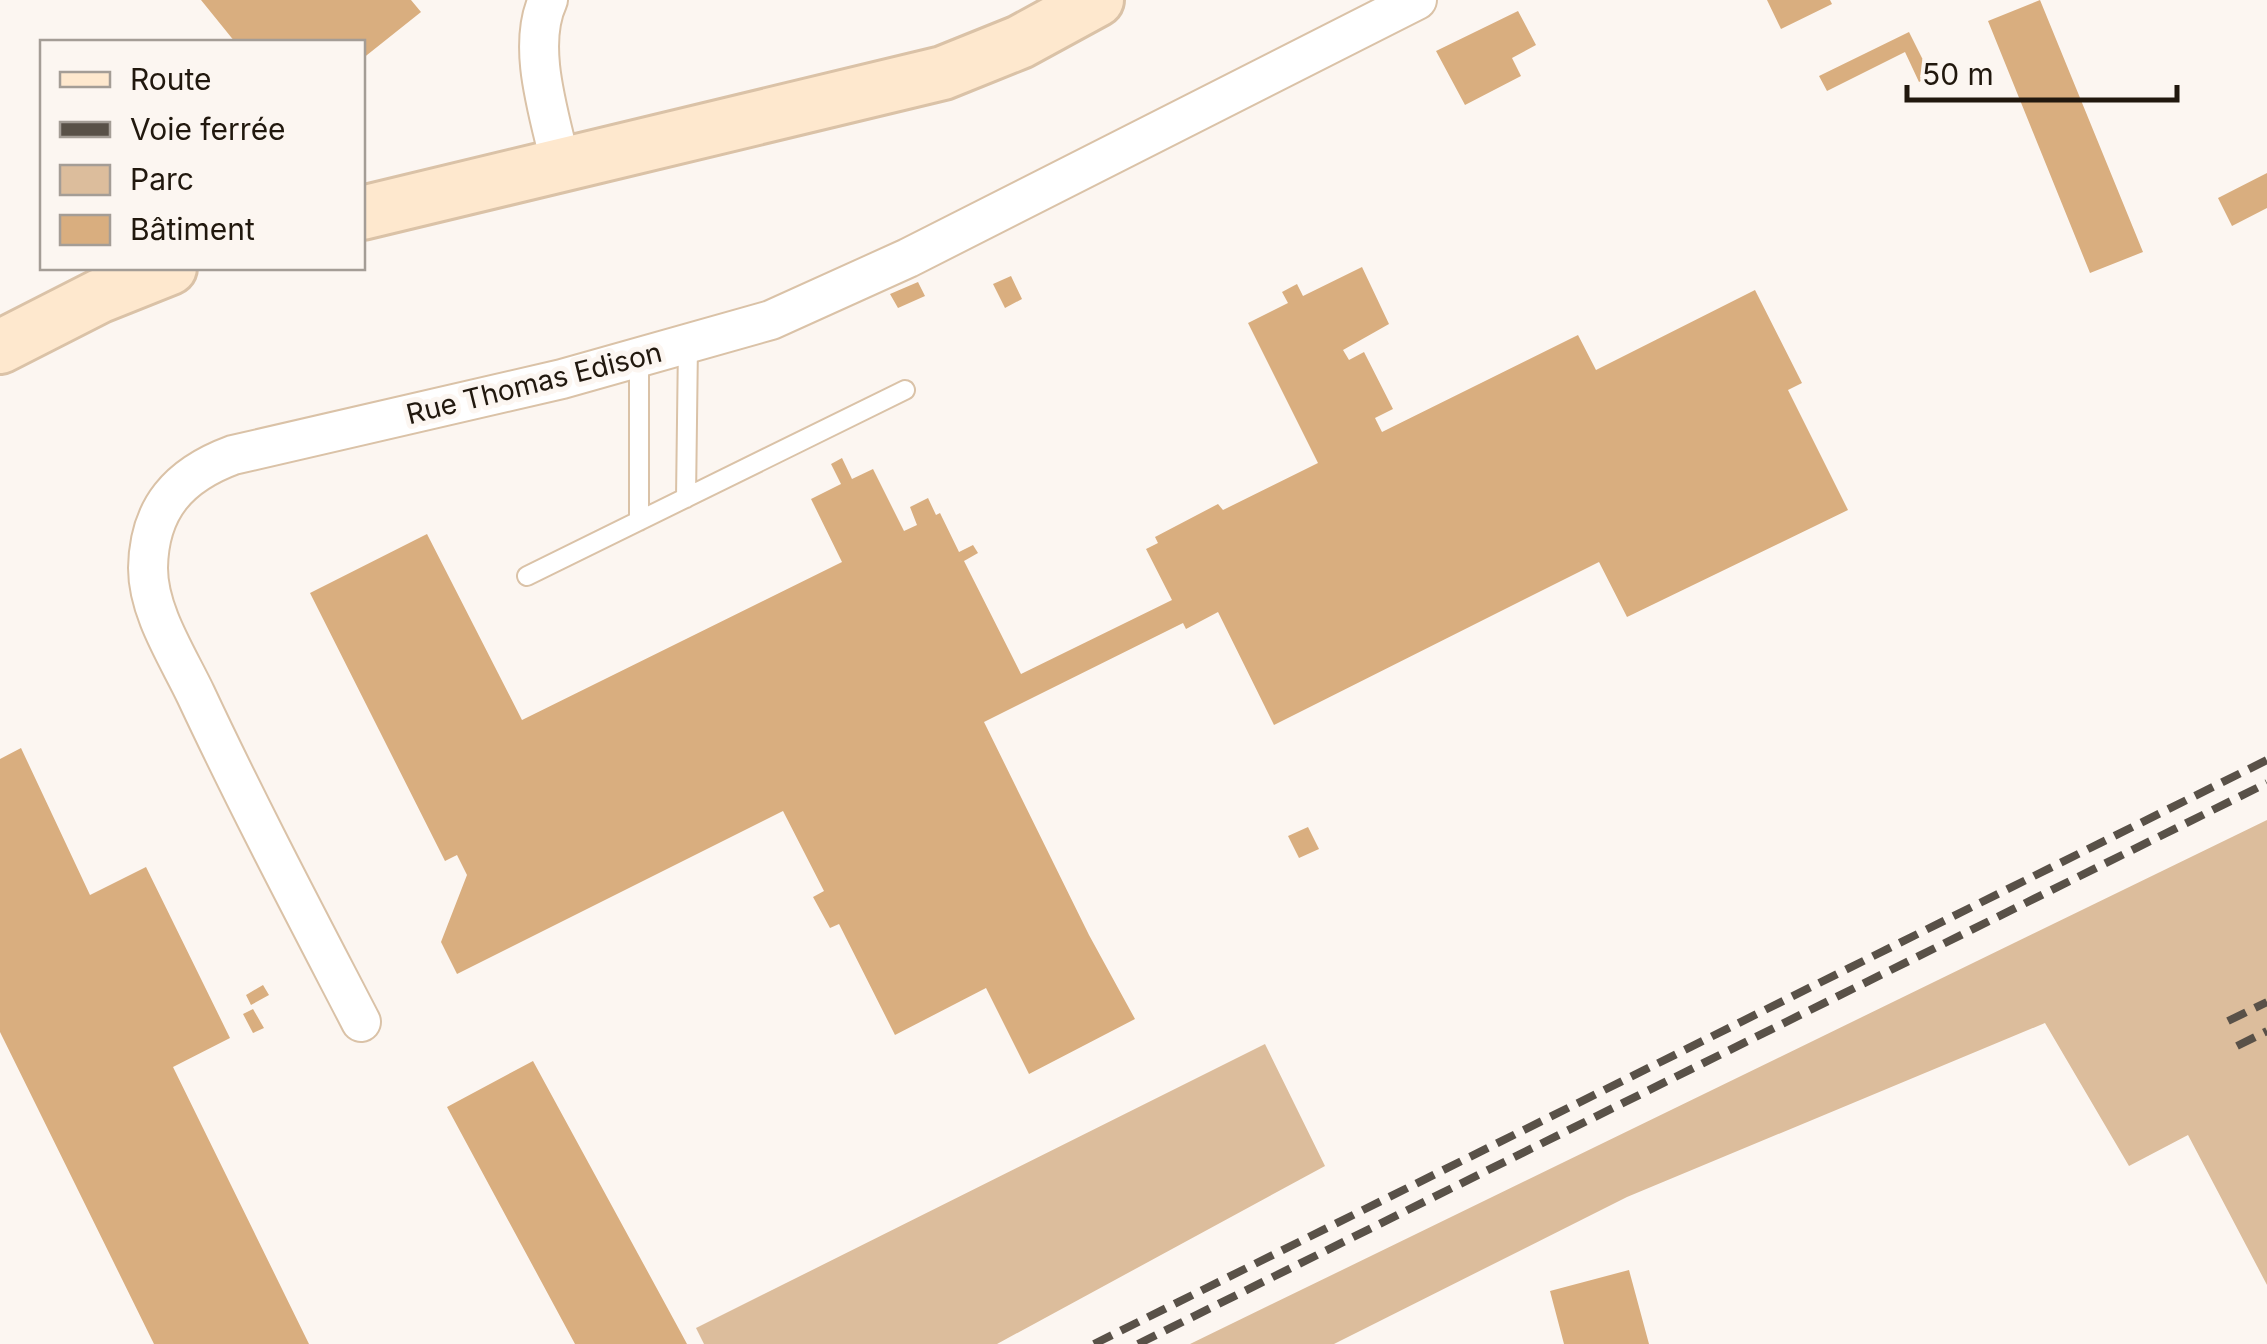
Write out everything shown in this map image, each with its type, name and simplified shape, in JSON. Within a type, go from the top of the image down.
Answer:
[{"type":"street","points":[[548,0],[540,16],[538,45],[561,166]]},
{"type":"street","points":[[365,211],[943,73],[1020,42],[1097,0]]},
{"type":"street","name":"Rue Thomas Edison","points":[[361,1022],[220,746],[152,596],[148,571],[154,526],[188,476],[232,456],[562,379],[772,320],[908,258],[1417,0]]},
{"type":"street","points":[[0,347],[100,296],[165,270]]},
{"type":"lane","points":[[686,498],[688,344]]},
{"type":"lane","points":[[639,357],[640,520]]},
{"type":"lane","points":[[527,576],[906,390]]},
{"type":"green space","points":[[2267,820],[2267,1285],[2188,1135],[2129,1166],[2045,1023],[1627,1197],[1334,1344],[1190,1344]]},
{"type":"green space","points":[[1265,1044],[1325,1166],[997,1344],[704,1344],[696,1328]]},
{"type":"building","points":[[201,0],[411,0],[421,12],[365,57],[365,40],[233,40]]},
{"type":"building","points":[[1767,0],[1830,0],[1832,4],[1781,29]]},
{"type":"building","points":[[2040,0],[2143,252],[2090,273],[1988,21]]},
{"type":"building","points":[[1518,11],[1536,45],[1512,58],[1521,76],[1465,105],[1436,51]]},
{"type":"building","points":[[1909,32],[1931,76],[1919,82],[1905,52],[1827,91],[1819,76]]},
{"type":"building","points":[[2267,173],[2267,208],[2232,226],[2218,198]]},
{"type":"building","points":[[1362,267],[1389,324],[1343,350],[1349,360],[1364,352],[1393,409],[1375,418],[1382,432],[1578,335],[1596,370],[1755,290],[1802,383],[1788,390],[1848,510],[1627,617],[1599,562],[1274,725],[1218,612],[1186,629],[1183,623],[984,722],[1135,1019],[1029,1074],[986,988],[895,1035],[839,924],[830,928],[813,897],[824,891],[783,811],[457,974],[441,942],[467,875],[457,855],[445,861],[310,593],[427,534],[522,720],[842,562],[811,499],[841,484],[831,464],[842,458],[852,479],[873,469],[904,531],[917,525],[910,507],[928,498],[959,552],[973,545],[978,553],[964,561],[1021,674],[1172,600],[1146,549],[1158,543],[1155,537],[1218,504],[1223,510],[1318,463],[1248,323],[1288,303],[1282,292],[1297,284],[1303,296]]},
{"type":"building","points":[[1011,276],[1022,299],[1005,308],[993,284]]},
{"type":"building","points":[[918,282],[925,296],[898,308],[890,294]]},
{"type":"building","points":[[21,748],[90,895],[146,867],[230,1038],[173,1067],[309,1344],[154,1344],[0,1032],[0,759]]},
{"type":"building","points":[[1308,827],[1319,849],[1299,858],[1288,836]]},
{"type":"building","points":[[263,985],[269,995],[251,1005],[246,995]]},
{"type":"building","points":[[253,1009],[264,1028],[253,1033],[243,1014]]},
{"type":"building","points":[[533,1061],[687,1344],[575,1344],[447,1107]]},
{"type":"building","points":[[1629,1270],[1649,1344],[1564,1344],[1550,1291]]},
{"type":"railway","points":[[1094,1344],[2267,760]]},
{"type":"railway","points":[[1138,1344],[2267,783]]},
{"type":"railway","points":[[2228,1021],[2267,1002]]},
{"type":"railway","points":[[2237,1046],[2267,1031]]}]
